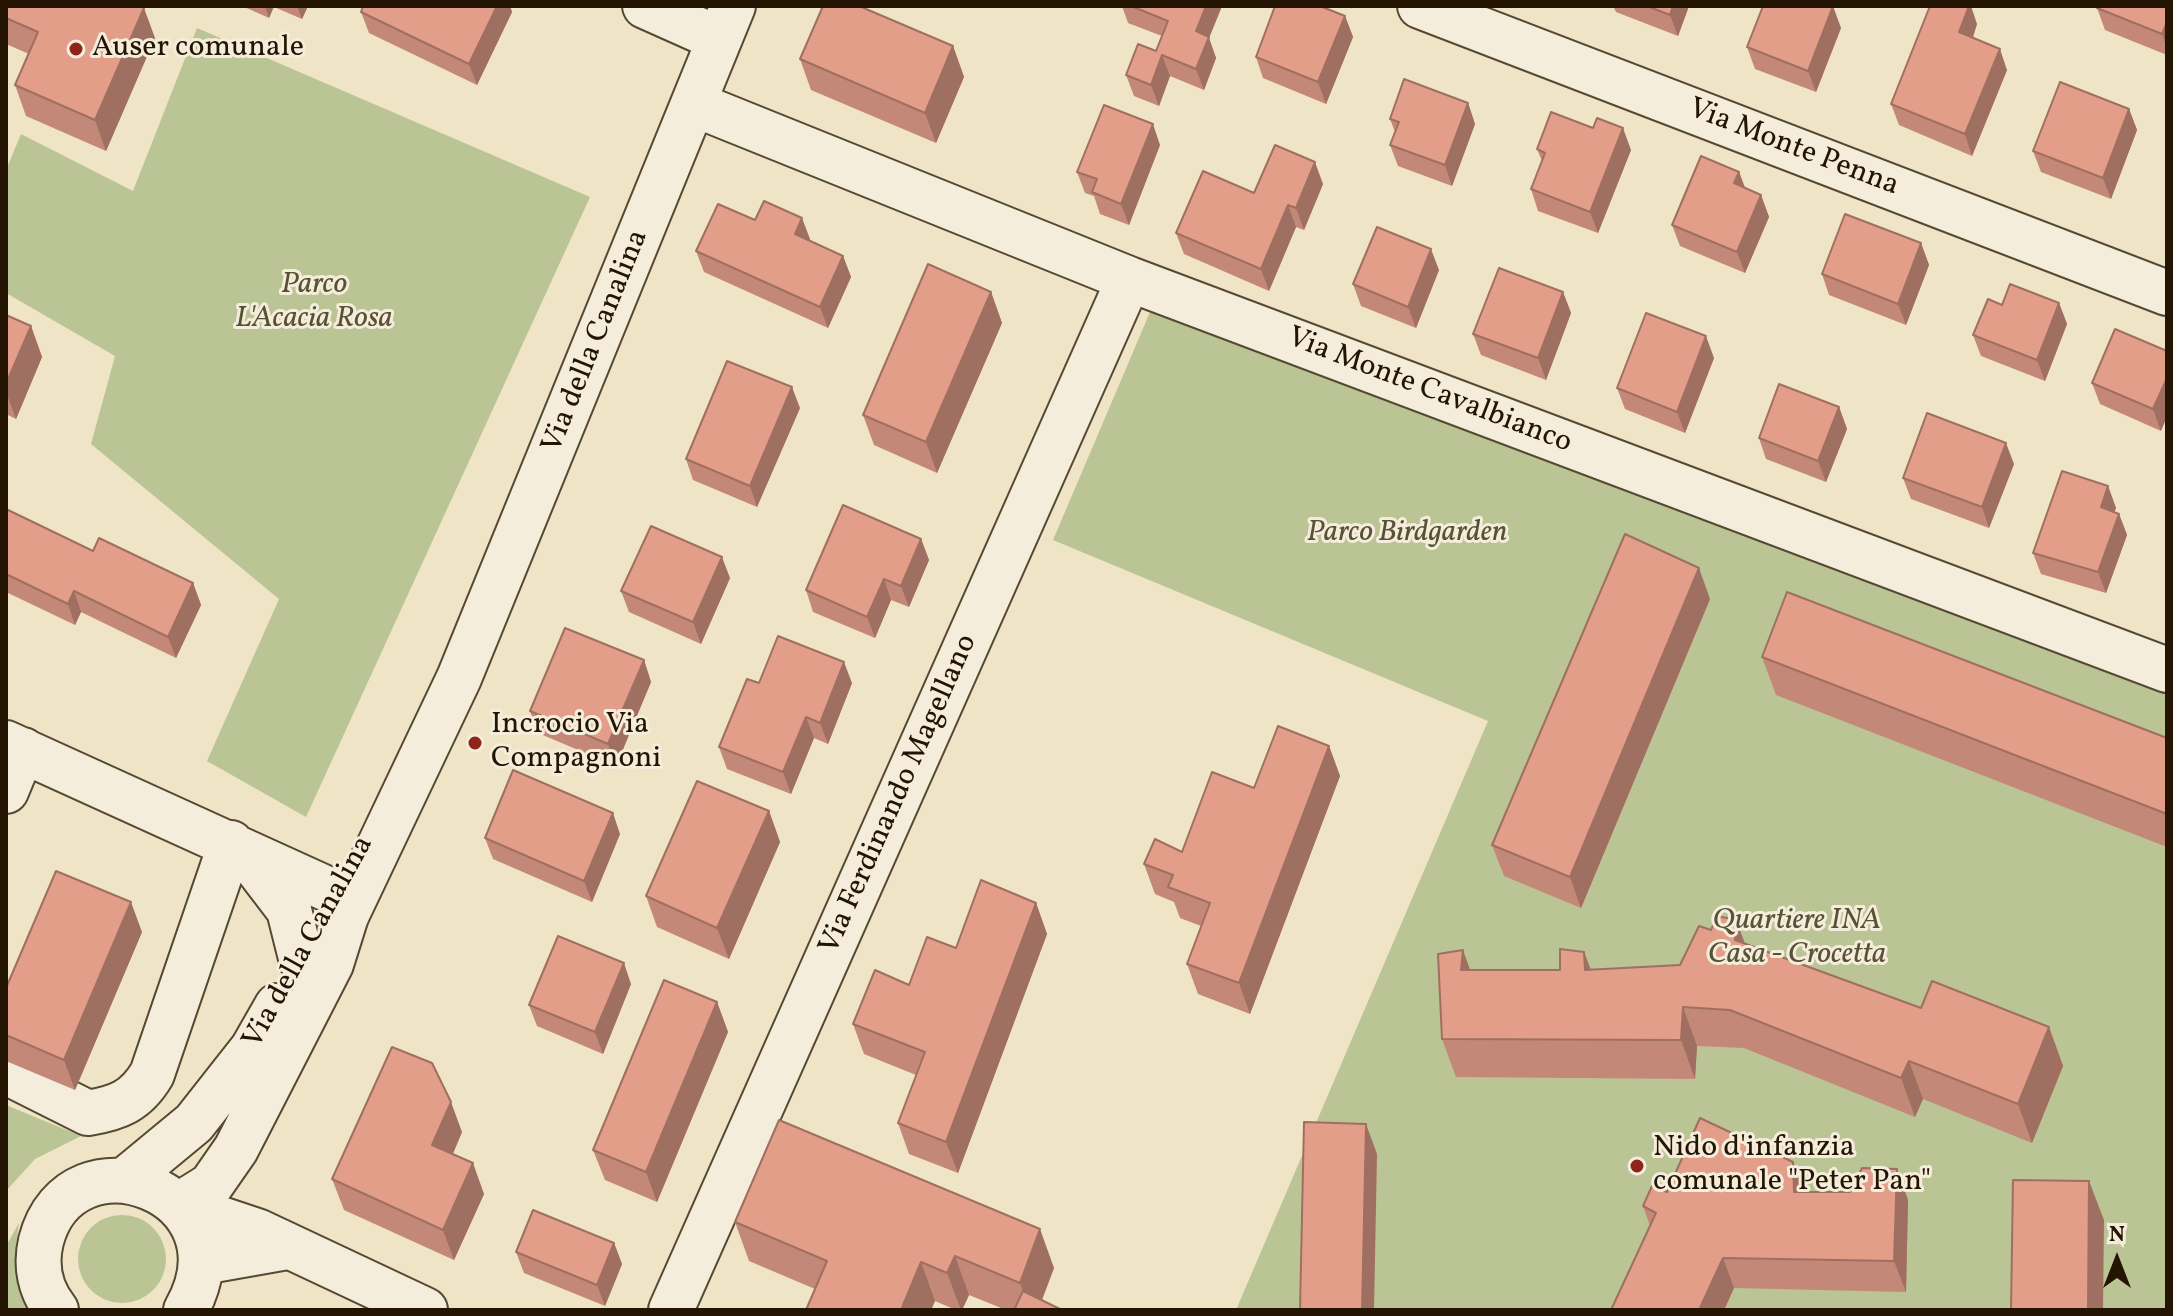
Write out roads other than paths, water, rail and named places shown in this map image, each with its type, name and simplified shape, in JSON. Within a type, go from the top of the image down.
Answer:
[{"type":"street","points":[[645,6],[726,22]]},
{"type":"street","name":"Via Monte Penna","points":[[1420,6],[2167,293]]},
{"type":"street","name":"Via della Canalina","points":[[50,1307],[38,1266],[43,1232],[51,1217],[62,1203],[91,1185],[125,1180],[194,1123],[253,1048],[302,962],[341,904],[459,678],[726,22]]},
{"type":"street","name":"Via Monte Cavalbianco","points":[[694,104],[1129,279],[2167,668]]},
{"type":"street","name":"Via Ferdinando Magellano","points":[[671,1310],[1129,279]]},
{"type":"street","points":[[6,791],[15,746],[236,844],[341,904]]},
{"type":"street","points":[[236,844],[289,910],[302,962]]},
{"type":"street","points":[[6,1072],[88,1113],[129,1102],[143,1090],[152,1074],[236,844]]},
{"type":"street","name":"Via della Canalina","points":[[179,1205],[211,1185],[236,1149],[331,964],[341,904]]},
{"type":"street","points":[[125,1180],[155,1188],[179,1205],[257,1231],[425,1310]]},
{"type":"street","points":[[179,1205],[196,1231],[202,1262],[196,1288],[186,1310]]},
{"type":"street","points":[[202,1262],[287,1247]]},
{"type":"place","name":"Auser comunale","points":[[76,49]]},
{"type":"place","name":"Incrocio Via Compagnoni","points":[[475,743]]},
{"type":"place","name":"Nido d'infanzia comunale \"Peter Pan\"","points":[[1637,1166]]},
{"type":"park label","name":"Parco L'Acacia Rosa","points":[[314,303]]},
{"type":"park label","name":"Parco Birdgarden","points":[[1407,534]]},
{"type":"park label","name":"Quartiere INA Casa - Crocetta","points":[[1797,939]]}]
